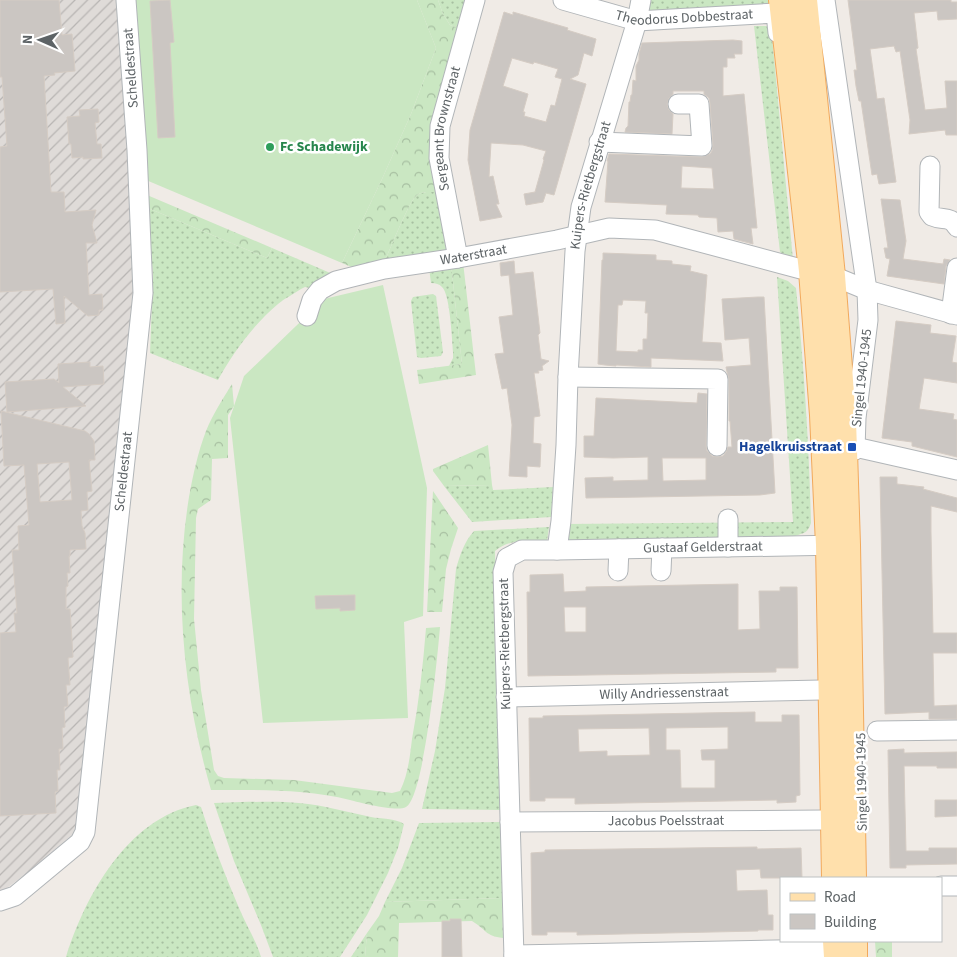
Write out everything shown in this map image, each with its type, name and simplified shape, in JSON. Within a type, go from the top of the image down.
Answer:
[{"type":"main road","name":"Singel 1940-1945","points":[[805,0],[815,272]]},
{"type":"main road","name":"Singel 1940-1945","points":[[779,7],[815,272],[844,420],[832,545],[834,877]]},
{"type":"main road","name":"Singel 1940-1945","points":[[832,545],[854,877]]},
{"type":"main road","points":[[855,942],[855,957]]},
{"type":"street","name":"Scheldestraat","points":[[0,901],[14,896],[80,842],[85,832],[143,293],[137,150],[126,0]]},
{"type":"street","name":"Sergeant Brownstraat","points":[[458,258],[439,158],[440,126],[476,0]]},
{"type":"street","name":"Theodorus Dobbestraat","points":[[563,0],[636,21],[779,7]]},
{"type":"street","name":"Kuipers-Rietbergstraat","points":[[514,956],[503,572],[507,558],[522,550],[557,550],[561,521],[566,445],[575,250],[581,208],[641,0]]},
{"type":"street","name":"Singel 1940-1945","points":[[824,0],[866,290],[868,320],[856,418],[855,447],[863,877]]},
{"type":"street","points":[[600,142],[702,146],[699,104],[678,104]]},
{"type":"street","points":[[930,166],[929,212],[937,218],[948,218],[954,221],[957,227]]},
{"type":"street","points":[[578,234],[609,228],[655,230],[815,272],[866,290],[954,315],[957,268]]},
{"type":"street","name":"Waterstraat","points":[[307,316],[312,300],[320,290],[336,281],[384,269],[458,258],[557,240],[578,234]]},
{"type":"street","name":"Singel 1940-1945","points":[[815,272],[807,324],[814,433],[832,545],[821,690],[825,877]]},
{"type":"street","points":[[568,376],[718,379],[716,446]]},
{"type":"street","points":[[855,447],[957,470]]},
{"type":"street","points":[[728,519],[728,547]]},
{"type":"street","name":"Gustaaf Gelderstraat","points":[[557,550],[832,545]]},
{"type":"street","points":[[661,570],[662,548]]},
{"type":"street","points":[[618,571],[619,549]]},
{"type":"street","name":"Willy Andriessenstraat","points":[[506,698],[821,690]]},
{"type":"street","points":[[877,731],[957,730]]},
{"type":"street","name":"Jacobus Poelsstraat","points":[[510,822],[824,820]]},
{"type":"street","points":[[942,886],[957,886]]},
{"type":"street","points":[[864,942],[864,957]]},
{"type":"street","points":[[514,956],[830,949]]},
{"type":"shaded area","points":[[0,0],[116,0],[143,293],[75,838],[0,893]]},
{"type":"green space","name":"Fc Schadewijk","points":[[132,0],[417,0],[436,48],[411,114],[342,263],[146,180]]},
{"type":"green space","points":[[417,0],[438,0],[443,14],[450,25],[461,29],[437,192],[417,195],[405,215],[385,260],[356,269],[342,263],[411,114],[436,48]]},
{"type":"green space","points":[[438,0],[469,0],[461,29],[450,25],[443,14]]},
{"type":"green space","points":[[647,0],[769,0],[770,8],[651,12],[646,9]]},
{"type":"green space","points":[[754,26],[771,26],[793,260],[780,252]]},
{"type":"green space","points":[[437,192],[448,253],[385,260],[405,215],[417,195]]},
{"type":"green space","points":[[147,195],[272,248],[267,258],[148,208]]},
{"type":"green space","points":[[148,208],[267,258],[272,248],[335,275],[310,288],[305,287],[301,289],[269,312],[245,339],[218,380],[150,353],[153,276]]},
{"type":"green space","points":[[463,262],[476,375],[419,384],[417,370],[462,364],[451,264]]},
{"type":"green space","points":[[451,264],[462,364],[449,366],[453,358],[453,352],[447,298],[442,287],[431,283],[429,268]]},
{"type":"green space","points":[[777,277],[788,281],[796,288],[809,464],[811,523],[807,531],[795,536],[561,541],[565,524],[793,522]]},
{"type":"green space","points":[[383,285],[427,488],[423,616],[404,622],[408,718],[263,723],[230,418],[244,376],[324,299]]},
{"type":"green space","points":[[433,294],[436,296],[443,352],[441,356],[421,358],[417,357],[411,301],[413,297]]},
{"type":"green space","points":[[232,384],[234,406],[228,415],[228,458],[212,459],[211,500],[198,509],[196,518],[194,619],[201,690],[214,770],[218,776],[224,778],[294,780],[392,793],[400,791],[405,779],[409,759],[426,628],[440,627],[424,753],[413,798],[406,807],[387,808],[333,796],[299,792],[211,790],[194,718],[188,682],[182,608],[182,571],[189,497],[198,455],[209,425]]},
{"type":"green space","points":[[488,445],[492,485],[444,486],[433,471],[433,469]]},
{"type":"green space","points":[[492,485],[493,490],[553,487],[551,517],[472,522],[444,486]]},
{"type":"green space","points":[[433,491],[458,528],[446,569],[442,612],[427,612]]},
{"type":"green space","points":[[549,527],[547,541],[513,542],[495,551],[501,810],[422,809],[435,751],[445,688],[456,569],[463,549],[474,531]]},
{"type":"green space","points":[[214,803],[308,804],[404,824],[398,848],[388,873],[367,915],[340,957],[273,957],[234,861]]},
{"type":"green space","points":[[196,805],[201,807],[214,846],[261,957],[66,957],[85,909],[113,863],[130,843],[150,826],[172,813]]},
{"type":"green space","points":[[501,822],[502,898],[385,902],[402,868],[419,823]]},
{"type":"green space","points":[[502,898],[503,938],[489,934],[472,921],[399,923],[398,957],[365,957],[367,933],[379,916],[385,902]]},
{"type":"green space","points":[[367,933],[365,957],[351,957]]},
{"type":"green space","points":[[875,942],[892,942],[892,957],[876,957]]},
{"type":"building","points":[[0,0],[59,0],[62,35],[72,34],[75,71],[44,76],[51,192],[64,192],[65,212],[96,210],[92,225],[97,243],[86,243],[89,295],[102,294],[103,310],[99,310],[99,315],[88,316],[64,296],[65,323],[56,324],[53,289],[0,292],[0,147],[7,146],[2,77],[0,77]]},
{"type":"building","points":[[170,0],[174,42],[170,43],[175,137],[158,138],[150,1]]},
{"type":"building","points":[[848,0],[951,0],[951,2],[957,2],[957,19],[938,20],[937,11],[914,13],[918,48],[916,49],[925,110],[947,108],[945,81],[957,81],[957,135],[946,135],[945,130],[909,134],[910,120],[900,51],[896,52],[894,46],[870,49],[877,99],[884,98],[896,182],[879,184],[877,174],[872,175],[861,101],[859,101],[856,86],[854,70],[857,70]]},
{"type":"building","points":[[504,12],[513,15],[513,12],[568,28],[567,30],[596,39],[592,56],[584,53],[578,75],[570,79],[586,84],[554,195],[546,193],[543,202],[526,205],[524,194],[535,192],[546,151],[523,145],[491,143],[489,177],[493,176],[499,204],[496,204],[502,217],[480,221],[468,160],[470,130]],"holes":[[[512,58],[533,64],[534,62],[558,69],[555,77],[562,79],[555,106],[551,105],[546,122],[524,116],[525,112],[523,112],[528,94],[503,86]]]},
{"type":"building","points":[[742,41],[742,54],[734,54],[735,58],[727,58],[727,67],[723,67],[723,96],[744,94],[757,228],[751,228],[753,244],[734,239],[733,231],[718,232],[717,218],[699,217],[698,215],[666,214],[667,205],[605,202],[609,154],[702,157],[710,154],[712,151],[710,103],[704,91],[673,91],[667,104],[673,114],[672,134],[625,132],[628,126],[629,102],[632,95],[633,80],[636,81],[636,66],[642,43]],"holes":[[[682,166],[712,168],[714,189],[681,188]]]},
{"type":"building","points":[[98,109],[99,122],[95,123],[97,144],[101,144],[102,158],[72,158],[67,117],[80,116],[79,110]]},
{"type":"building","points":[[881,199],[900,200],[906,241],[903,259],[943,264],[944,259],[950,260],[946,266],[944,284],[887,276],[890,259],[886,258],[884,248],[888,248]]},
{"type":"building","points":[[603,253],[656,255],[656,260],[672,261],[672,264],[691,266],[690,271],[707,275],[702,342],[721,343],[723,361],[651,358],[651,367],[598,364]],"holes":[[[623,300],[646,301],[645,313],[648,313],[647,339],[643,339],[643,350],[638,350],[638,352],[616,351],[618,305],[622,305]]]},
{"type":"building","points":[[514,261],[515,274],[533,272],[541,359],[549,361],[542,366],[543,370],[538,371],[539,373],[534,373],[540,416],[534,417],[533,443],[541,444],[540,467],[527,466],[527,477],[509,476],[512,425],[507,388],[502,389],[495,354],[504,353],[499,317],[513,315],[509,275],[501,276],[500,263]]},
{"type":"building","points":[[764,297],[775,493],[760,495],[586,498],[585,478],[613,477],[613,481],[648,480],[648,457],[584,457],[584,436],[594,436],[596,398],[697,403],[698,393],[707,394],[707,451],[712,456],[717,457],[723,456],[728,447],[732,447],[729,421],[729,379],[726,367],[751,365],[749,338],[725,340],[722,299]],"holes":[[[662,458],[706,458],[706,480],[663,481]]]},
{"type":"building","points":[[896,321],[931,325],[930,333],[956,336],[952,362],[957,363],[957,383],[924,378],[919,409],[954,414],[953,419],[957,420],[957,457],[912,446],[912,442],[882,438]]},
{"type":"building","points":[[90,362],[90,367],[103,366],[104,384],[63,387],[86,406],[7,412],[5,382],[54,379],[59,383],[58,364]]},
{"type":"building","points":[[1,411],[85,431],[94,441],[95,460],[89,460],[92,491],[87,492],[88,510],[81,511],[86,549],[70,550],[70,573],[67,573],[66,609],[70,609],[73,657],[68,658],[70,685],[66,685],[68,706],[64,707],[63,749],[59,749],[60,770],[57,770],[58,791],[55,792],[56,813],[0,816],[0,633],[16,632],[14,613],[17,613],[12,550],[19,550],[18,526],[29,525],[24,465],[4,466]],"holes":[[[69,462],[72,500],[40,502],[37,464]]]},
{"type":"building","points":[[880,477],[897,477],[897,484],[924,487],[923,489],[957,498],[957,512],[931,506],[931,532],[933,633],[957,633],[957,653],[933,653],[934,706],[957,705],[957,719],[929,719],[929,712],[885,714]]},
{"type":"building","points":[[563,574],[564,592],[586,591],[586,587],[738,584],[738,630],[760,629],[759,591],[780,591],[780,587],[797,587],[798,668],[776,668],[776,672],[528,676],[527,592],[530,592],[530,575]],"holes":[[[564,607],[586,607],[586,632],[565,632]]]},
{"type":"building","points":[[355,595],[355,610],[340,611],[340,608],[316,609],[315,596]]},
{"type":"building","points":[[755,712],[755,722],[782,722],[782,715],[799,715],[800,795],[796,796],[796,802],[777,803],[777,800],[575,804],[575,798],[545,798],[545,801],[530,801],[529,718],[543,718],[543,716]],"holes":[[[728,727],[728,749],[701,750],[702,760],[715,760],[715,788],[681,788],[680,750],[666,750],[666,728]],[[649,728],[650,755],[607,756],[607,751],[579,752],[578,729]]]},
{"type":"building","points":[[904,749],[904,753],[957,752],[957,768],[904,766],[906,851],[929,851],[929,848],[957,848],[957,864],[906,865],[906,868],[890,868],[888,750]]},
{"type":"building","points":[[935,800],[957,800],[957,816],[935,817]]},
{"type":"building","points":[[801,848],[802,877],[761,878],[760,869],[736,870],[737,891],[767,890],[768,915],[773,915],[773,930],[577,935],[577,932],[547,932],[547,935],[532,935],[531,853],[545,852],[545,850]]},
{"type":"building","points":[[450,919],[461,919],[462,957],[442,957],[442,921],[450,921]]},
{"type":"place","name":"Fc Schadewijk","points":[[270,147]]},
{"type":"place","name":"Hagelkruisstraat","points":[[852,447]]}]
